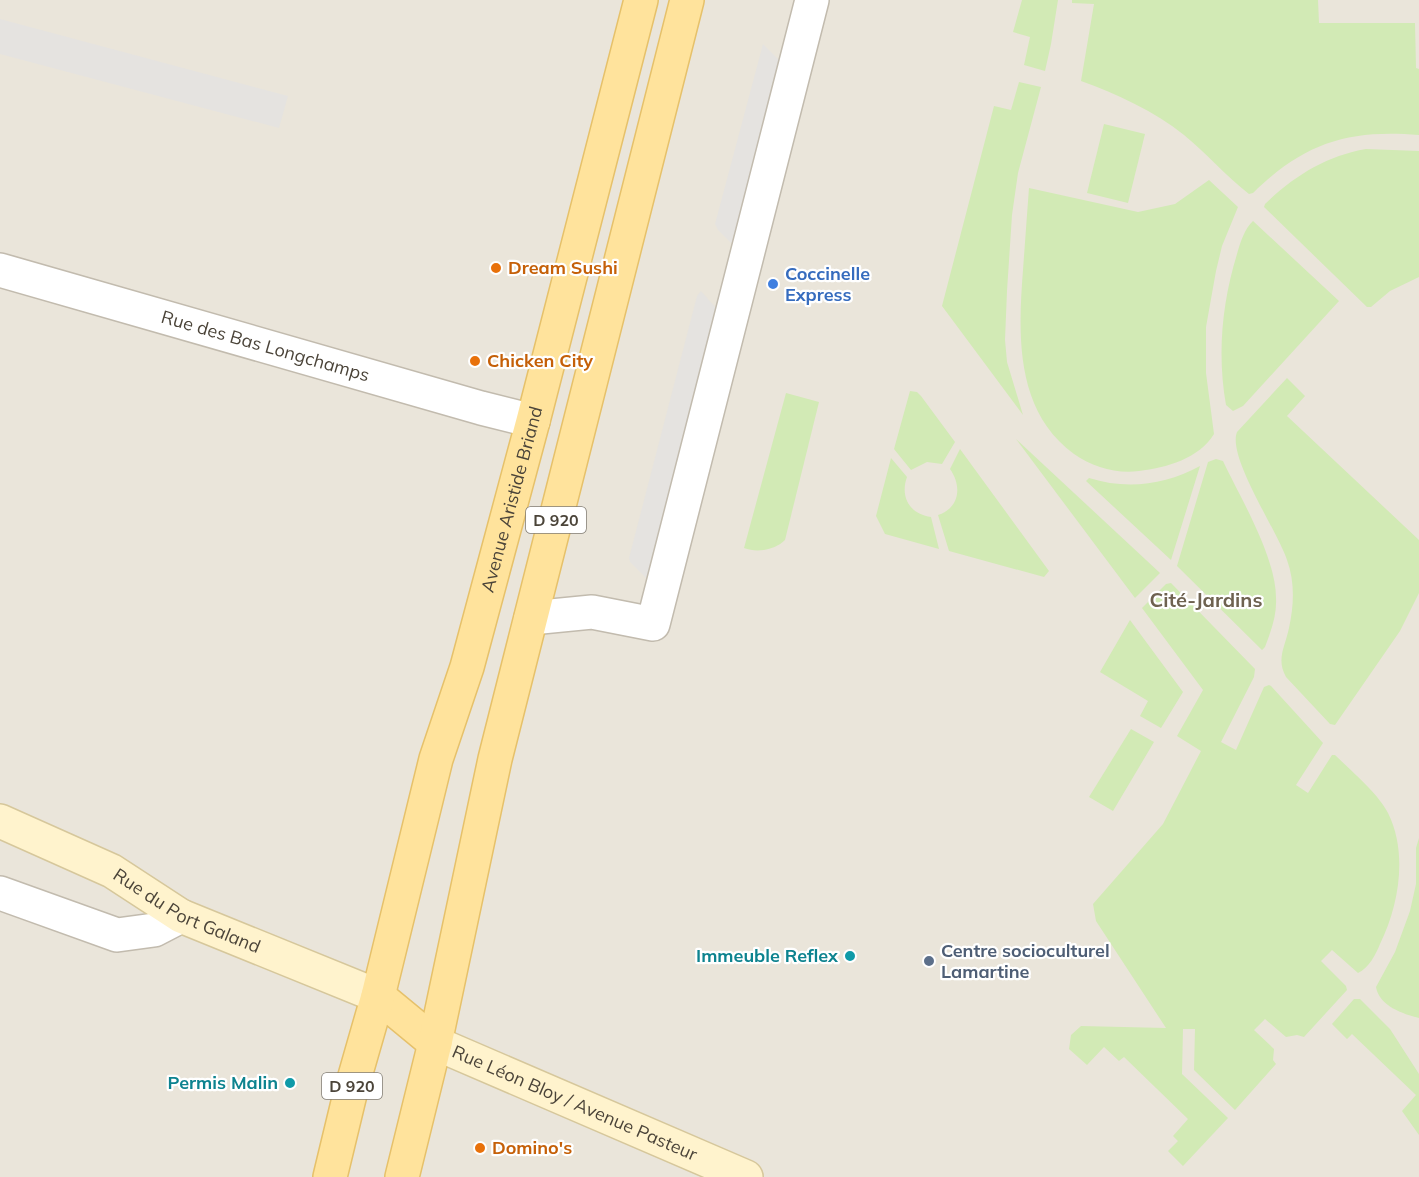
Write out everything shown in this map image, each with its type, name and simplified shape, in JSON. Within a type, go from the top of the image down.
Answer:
[{"type":"main road","name":"Avenue Aristide Briand","points":[[378,996],[436,759],[467,667],[640,0]]},
{"type":"main road","name":"D 920","points":[[402,1177],[435,1043],[495,759],[687,0]]},
{"type":"main road","name":"D 920","points":[[330,1177],[351,1090],[378,996]]},
{"type":"main road","points":[[378,996],[435,1043]]},
{"type":"street","points":[[531,618],[592,612],[653,624],[812,0]]},
{"type":"street","name":"Rue des Bas Longchamps","points":[[0,270],[532,421]]},
{"type":"street","name":"Rue du Port Galand","points":[[0,821],[112,871],[181,916],[378,996]]},
{"type":"street","points":[[0,893],[117,935],[154,930],[181,916]]},
{"type":"street","name":"Rue Léon Bloy / Avenue Pasteur","points":[[435,1043],[746,1177]]},
{"type":"shaded area","points":[[0,0],[1419,0],[1419,1177],[0,1177]]},
{"type":"shaded area","points":[[0,19],[288,96],[279,128],[0,54]]},
{"type":"shaded area","points":[[763,44],[786,67],[738,250],[715,224]]},
{"type":"shaded area","points":[[701,291],[722,315],[652,584],[630,562],[629,558],[697,296]]},
{"type":"green space","points":[[1022,0],[1058,0],[1045,71],[1024,65],[1030,37],[1013,32]]},
{"type":"green space","points":[[1072,0],[1318,0],[1319,23],[1415,23],[1416,68],[1419,69],[1419,135],[1370,134],[1328,143],[1290,162],[1249,194],[1172,126],[1135,104],[1081,81],[1094,4],[1072,3]]},
{"type":"green space","points":[[1019,82],[1041,87],[1018,173],[1012,215],[1007,291],[1005,340],[1007,362],[1023,415],[942,306],[994,106],[1011,110]]},
{"type":"green space","points":[[1104,124],[1145,134],[1128,203],[1087,193]]},
{"type":"green space","points":[[1366,149],[1419,151],[1419,277],[1390,291],[1371,307],[1367,307],[1264,207],[1287,185],[1311,169],[1337,157]]},
{"type":"green space","points":[[1209,180],[1238,207],[1222,246],[1206,327],[1206,373],[1214,434],[1208,442],[1191,455],[1149,470],[1130,472],[1089,463],[1074,454],[1055,436],[1040,416],[1024,370],[1021,345],[1021,295],[1029,188],[1138,212],[1175,204]]},
{"type":"green space","points":[[1253,221],[1339,301],[1243,406],[1233,411],[1226,405],[1223,386],[1222,348],[1225,310],[1241,241]]},
{"type":"green space","points":[[1287,378],[1305,396],[1287,416],[1419,540],[1419,593],[1400,631],[1335,725],[1330,724],[1283,671],[1282,653],[1292,611],[1291,577],[1282,547],[1246,476],[1236,444],[1237,432]]},
{"type":"green space","points":[[910,391],[917,392],[921,396],[955,442],[942,464],[927,462],[911,470],[894,449]]},
{"type":"green space","points":[[786,393],[819,402],[785,540],[771,548],[749,550],[744,548]]},
{"type":"green space","points":[[1016,439],[1160,573],[1135,598]]},
{"type":"green space","points":[[960,449],[1049,571],[1044,577],[949,551],[938,515],[951,507],[957,496],[956,482],[950,469]]},
{"type":"green space","points":[[891,458],[907,477],[905,491],[908,503],[917,512],[931,517],[939,549],[885,534],[876,516]]},
{"type":"green space","points":[[1216,459],[1223,461],[1248,510],[1270,565],[1274,582],[1275,617],[1262,650],[1177,566],[1208,462]]},
{"type":"green space","points":[[1200,466],[1171,560],[1086,481],[1089,478],[1117,484],[1146,484],[1173,478]]},
{"type":"green space","points":[[1171,583],[1255,669],[1254,677],[1221,742],[1236,750],[1264,687],[1271,686],[1323,743],[1296,785],[1308,793],[1332,755],[1335,755],[1384,805],[1394,829],[1399,862],[1399,879],[1392,913],[1372,960],[1358,973],[1332,950],[1321,961],[1346,986],[1347,990],[1304,1037],[1297,1035],[1286,1037],[1265,1019],[1254,1030],[1274,1049],[1273,1060],[1276,1064],[1235,1110],[1194,1070],[1195,1029],[1183,1029],[1182,1074],[1228,1118],[1183,1166],[1168,1151],[1178,1141],[1173,1136],[1188,1119],[1124,1057],[1119,1061],[1104,1047],[1087,1065],[1069,1049],[1071,1035],[1081,1026],[1166,1028],[1096,921],[1093,904],[1163,824],[1201,751],[1177,736],[1203,690],[1142,608],[1166,584]]},
{"type":"green space","points":[[1130,620],[1183,692],[1161,728],[1140,716],[1148,701],[1100,672]]},
{"type":"green space","points":[[1131,729],[1154,742],[1113,811],[1089,797]]},
{"type":"green space","points":[[1419,838],[1419,1018],[1387,1004],[1378,994],[1376,987],[1395,952],[1410,911],[1416,884],[1416,848]]},
{"type":"green space","points":[[1354,999],[1360,999],[1390,1029],[1419,1074],[1419,1135],[1402,1111],[1416,1095],[1352,1034],[1347,1039],[1332,1024]]},
{"type":"place","name":"Dream Sushi","points":[[496,268]]},
{"type":"place","name":"Coccinelle Express","points":[[773,284]]},
{"type":"place","name":"Chicken City","points":[[475,361]]},
{"type":"place","name":"Immeuble Reflex","points":[[850,956]]},
{"type":"place","name":"Centre socioculturel Lamartine","points":[[929,961]]},
{"type":"place","name":"Permis Malin","points":[[290,1083]]},
{"type":"place","name":"Domino's","points":[[480,1148]]},
{"type":"district","name":"Cité-Jardins","points":[[1206,600]]}]
